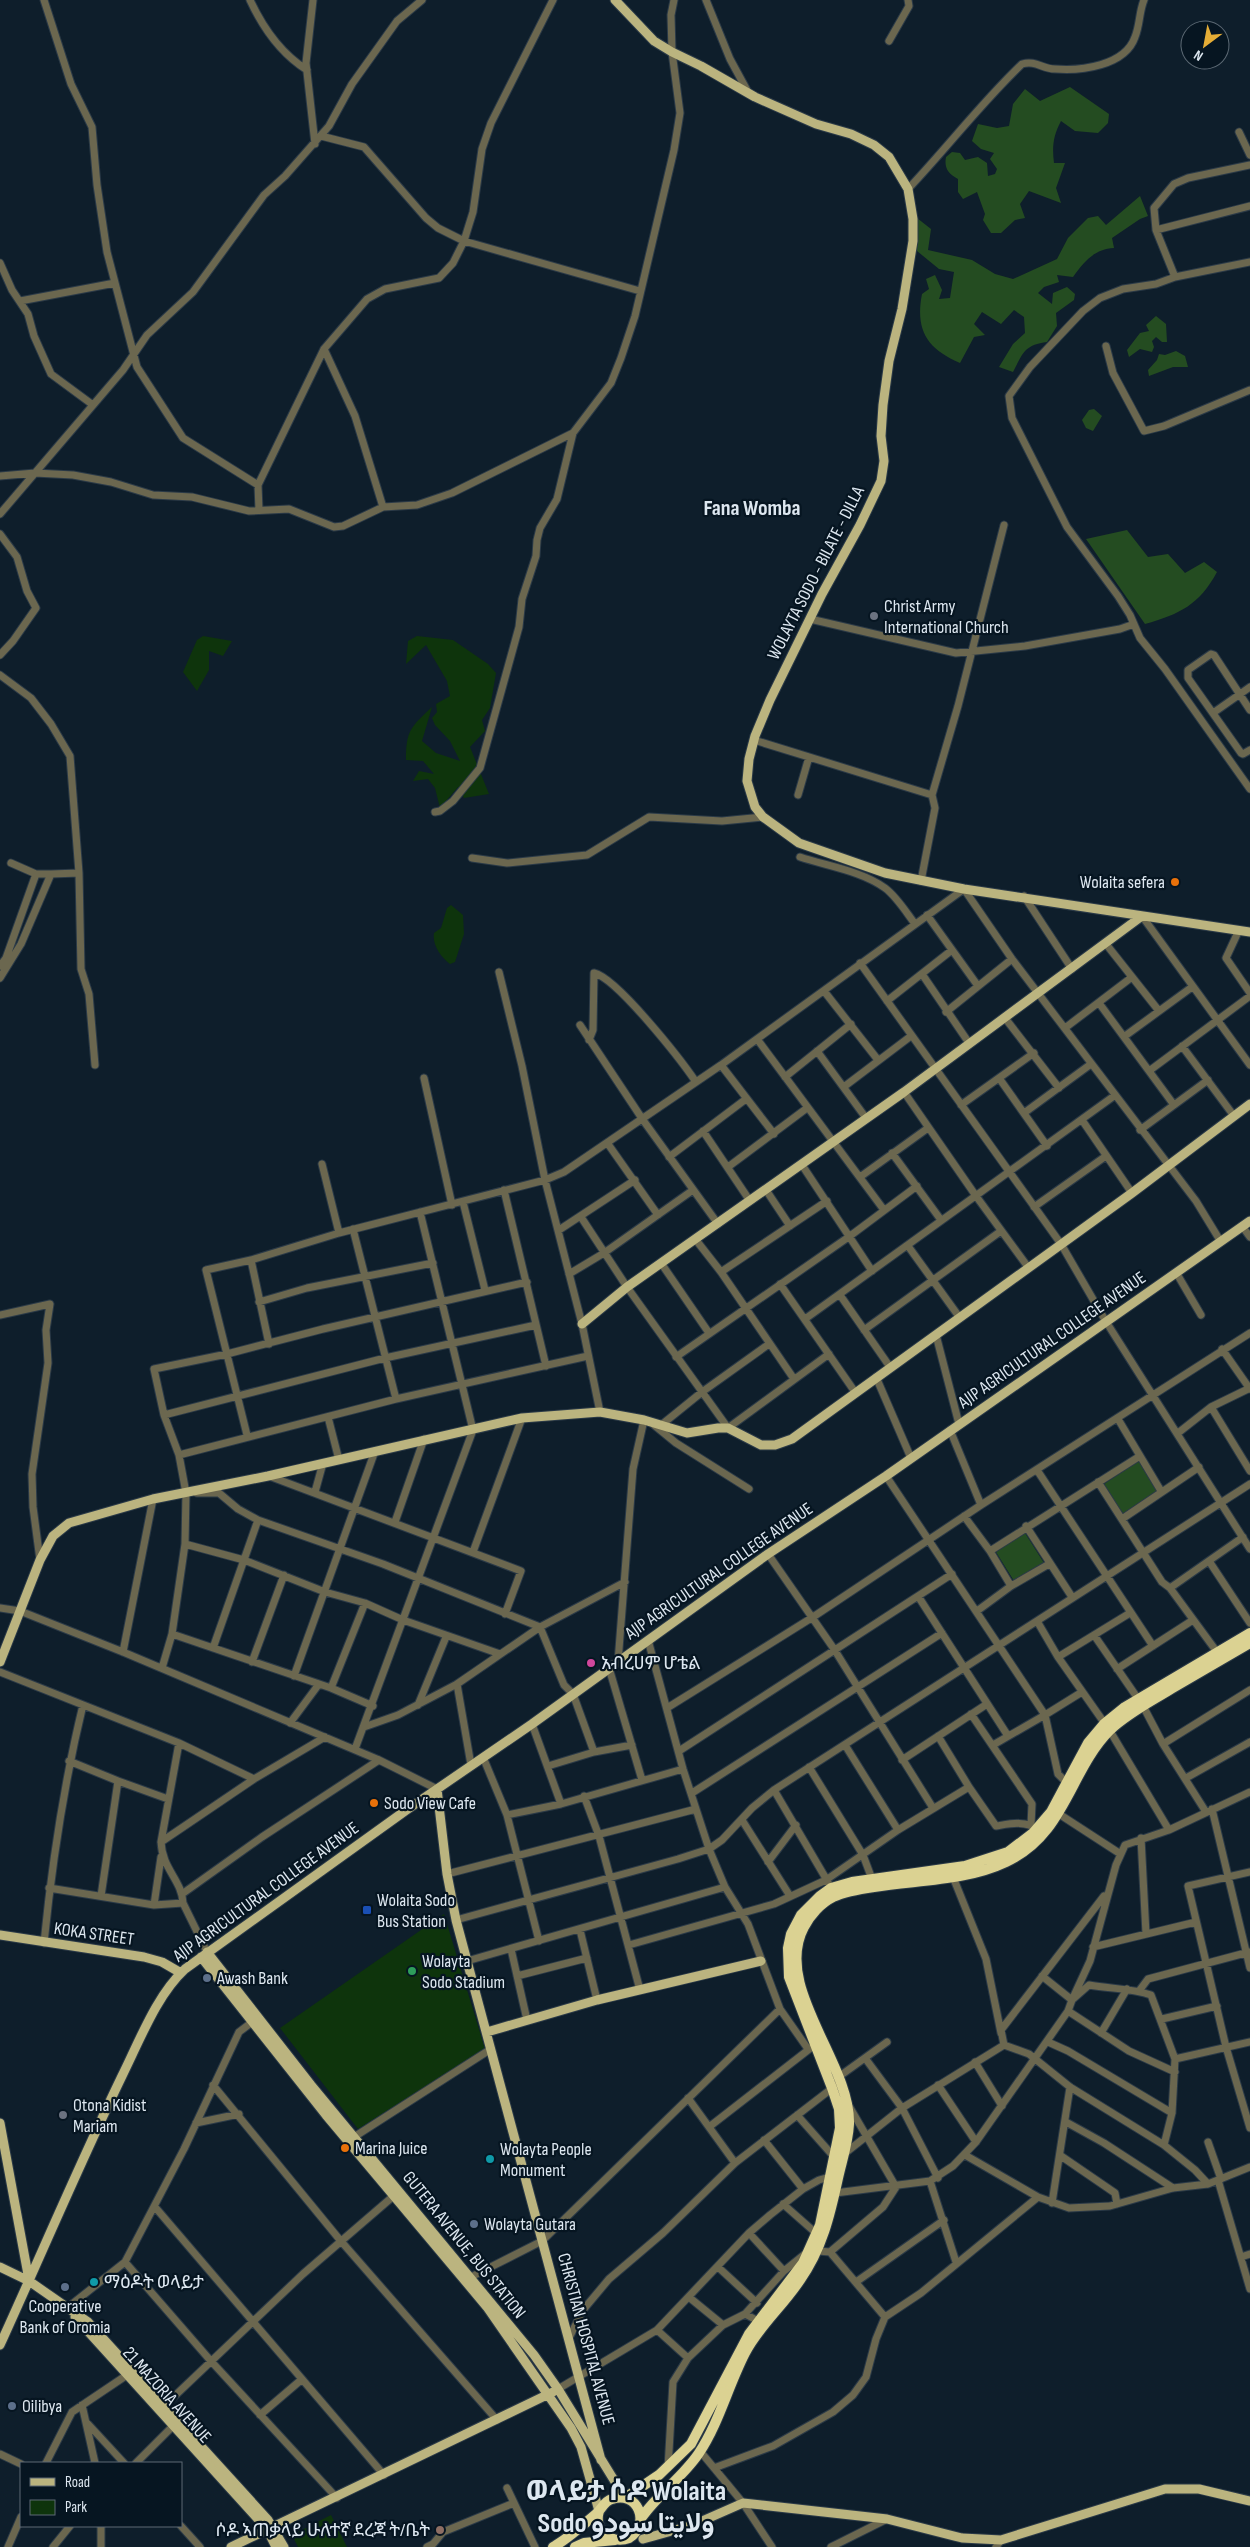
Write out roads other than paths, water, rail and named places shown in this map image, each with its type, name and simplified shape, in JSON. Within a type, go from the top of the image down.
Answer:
[{"type":"highway","points":[[840,2156],[837,2083],[812,2047],[789,1977],[788,1948],[791,1934],[801,1915],[831,1888],[872,1879],[965,1866],[987,1861],[1008,1852],[1051,1812],[1088,1743],[1141,1702],[1250,1633]]},
{"type":"highway","points":[[1141,1702],[1250,1642]]},
{"type":"highway","points":[[831,1888],[874,1886],[954,1877],[983,1872],[1008,1862],[1037,1840],[1059,1814],[1090,1755],[1107,1728]]},
{"type":"highway","points":[[813,2251],[848,2130],[847,2104],[837,2083],[797,1977],[796,1961],[802,1930],[831,1888]]},
{"type":"highway","points":[[553,2547],[599,2511],[609,2500],[625,2498],[668,2468],[691,2444],[707,2418],[734,2360],[824,2236],[835,2193],[835,2176]]},
{"type":"highway","points":[[575,2547],[584,2544],[618,2544],[629,2538],[641,2521],[684,2472],[700,2451],[761,2322]]},
{"type":"highway","points":[[625,2498],[637,2506],[641,2521]]},
{"type":"highway","points":[[599,2511],[597,2516],[600,2527],[609,2538],[618,2544]]},
{"type":"main road","name":"WOLAYTA SODO - BILATE - DILLA","points":[[615,0],[654,41],[672,52],[701,66],[749,94],[816,124],[851,134],[874,145],[889,157],[908,189],[913,219],[913,241],[902,309],[890,355],[883,405],[881,436],[884,461],[881,481],[770,700],[754,740],[749,759],[747,781],[751,800],[763,818],[784,834],[820,852],[885,873],[964,889],[1024,896],[1250,932]]},
{"type":"main road","points":[[582,1324],[661,1263],[904,1092],[1142,916]]},
{"type":"main road","points":[[0,1662],[40,1560],[53,1536],[69,1523],[153,1499],[268,1476],[522,1418],[600,1412],[652,1423],[686,1433],[728,1428],[761,1445],[775,1445],[792,1439],[1028,1267],[1132,1194],[1250,1104]]},
{"type":"main road","name":"AJIP AGRICULTURAL COLLEGE AVENUE","points":[[0,2345],[85,2153],[162,1997],[181,1973],[437,1788],[532,1724],[768,1554],[886,1476],[1105,1320],[1177,1274],[1246,1224]]},
{"type":"main road","name":"CHRISTIAN HOSPITAL AVENUE","points":[[437,1788],[447,1874],[456,1920],[601,2460]]},
{"type":"main road","name":"KOKA STREET","points":[[0,1935],[144,1957],[162,1962],[181,1973]]},
{"type":"main road","points":[[204,1955],[396,2194],[468,2278],[549,2394],[581,2447],[599,2511]]},
{"type":"main road","points":[[487,2032],[597,2000],[761,1961]]},
{"type":"main road","name":"GUTERA AVENUE, BUS STATION","points":[[255,2019],[354,2137],[396,2194]]},
{"type":"main road","points":[[0,2123],[1,2137],[29,2280]]},
{"type":"main road","points":[[0,2267],[29,2280],[67,2308]]},
{"type":"main road","name":"GUTERA AVENUE, BUS STATION","points":[[468,2278],[558,2389],[625,2498]]},
{"type":"main road","name":"21 MAZORIA AVENUE","points":[[67,2308],[127,2376],[162,2408],[174,2425],[271,2528],[276,2547]]},
{"type":"main road","name":"21 MAZORIA AVENUE","points":[[67,2308],[88,2322],[162,2408],[271,2528],[284,2547]]},
{"type":"main road","points":[[231,2547],[337,2498],[558,2389]]},
{"type":"main road","points":[[641,2521],[644,2543],[693,2525],[742,2503],[887,2519],[962,2538],[998,2544],[1165,2489],[1199,2489],[1250,2501]]},
{"type":"street","points":[[44,0],[71,84],[92,127],[101,216],[115,284],[136,367],[183,438],[258,485]]},
{"type":"street","points":[[250,0],[269,33],[288,58],[307,70]]},
{"type":"street","points":[[313,0],[307,70],[315,144]]},
{"type":"street","points":[[0,514],[123,370],[147,335],[192,292],[264,195],[315,144],[329,126],[352,84],[397,21],[422,0]]},
{"type":"street","points":[[259,510],[258,485],[324,349],[367,299],[385,289],[439,278],[453,263],[464,241],[473,212],[482,149],[490,123],[553,0]]},
{"type":"street","points":[[435,812],[440,812],[453,801],[471,782],[480,768],[519,627],[522,599],[536,556],[540,528],[558,499],[573,433],[611,382],[635,316],[674,150],[680,113],[672,52],[674,0]]},
{"type":"street","points":[[706,0],[730,59],[749,94]]},
{"type":"street","points":[[889,41],[907,10],[908,0]]},
{"type":"street","points":[[908,189],[948,148],[1002,83],[1022,64],[1039,63],[1055,69],[1090,67],[1121,56],[1130,48],[1136,36],[1144,0]]},
{"type":"street","points":[[1239,132],[1250,155]]},
{"type":"street","points":[[321,136],[364,147],[426,218],[438,228],[464,241],[640,291]]},
{"type":"street","points":[[1175,277],[1156,230],[1154,208],[1174,184],[1188,178],[1250,165]]},
{"type":"street","points":[[1156,230],[1250,206]]},
{"type":"street","points":[[1250,262],[1175,277],[1156,284],[1123,289],[1095,301],[1030,367],[1009,396],[1012,418],[1063,520],[1090,561],[1118,596],[1140,638],[1165,669],[1250,789]]},
{"type":"street","points":[[0,263],[28,314],[34,336],[51,374],[94,405]]},
{"type":"street","points":[[20,301],[115,284]]},
{"type":"street","points":[[1106,346],[1112,373],[1144,431],[1164,426],[1250,390]]},
{"type":"street","points":[[324,349],[355,416],[383,507]]},
{"type":"street","points":[[0,476],[35,473],[73,475],[111,482],[153,495],[192,497],[249,511],[274,508],[300,511],[334,527],[352,524],[383,507],[417,504],[452,493],[573,433]]},
{"type":"street","points":[[921,881],[936,808],[932,796],[958,706],[1004,525]]},
{"type":"street","points":[[0,534],[17,557],[27,591],[36,608],[13,641],[0,654]]},
{"type":"street","points":[[810,619],[956,653],[1025,646],[1120,629],[1134,624]]},
{"type":"street","points":[[1250,710],[1214,655],[1211,654],[1188,670],[1188,678],[1242,754],[1250,750]]},
{"type":"street","points":[[0,675],[31,698],[51,724],[70,756],[79,873],[81,969],[89,994],[96,1065]]},
{"type":"street","points":[[1213,713],[1250,688]]},
{"type":"street","points":[[754,740],[932,796]]},
{"type":"street","points":[[798,795],[809,757]]},
{"type":"street","points":[[472,858],[507,863],[587,855],[649,817],[722,821],[763,818]]},
{"type":"street","points":[[800,857],[866,878],[885,888],[897,900],[914,924]]},
{"type":"street","points":[[11,863],[36,874],[79,873]]},
{"type":"street","points":[[0,966],[6,958],[36,874]]},
{"type":"street","points":[[0,978],[21,944],[51,874]]},
{"type":"street","points":[[247,1435],[206,1270],[251,1260],[339,1233],[545,1180],[564,1172],[608,1144],[721,1065],[964,889],[1012,959],[1114,1096],[1196,1201],[1221,1242]]},
{"type":"street","points":[[1024,896],[1072,969]]},
{"type":"street","points":[[927,915],[978,986]]},
{"type":"street","points":[[1142,916],[1250,1066]]},
{"type":"street","points":[[1149,1071],[1250,995],[1226,958],[1239,930]]},
{"type":"street","points":[[1106,944],[1160,1011]]},
{"type":"street","points":[[887,1000],[952,950]]},
{"type":"street","points":[[946,1012],[1012,959]]},
{"type":"street","points":[[860,963],[1061,1244],[1105,1320],[1154,1393],[1250,1549]]},
{"type":"street","points":[[499,972],[522,1066],[545,1180],[582,1324],[600,1412]]},
{"type":"street","points":[[589,1040],[593,1030],[594,973],[601,974],[615,986],[658,1033],[696,1082]]},
{"type":"street","points":[[922,974],[946,1012],[970,1043]]},
{"type":"street","points":[[1065,1028],[1132,977]]},
{"type":"street","points":[[1125,1036],[1192,988]]},
{"type":"street","points":[[824,991],[878,1060]]},
{"type":"street","points":[[1100,1002],[1174,1105]]},
{"type":"street","points":[[1005,1018],[1059,1088]]},
{"type":"street","points":[[784,1077],[851,1024]]},
{"type":"street","points":[[580,1025],[643,1120],[718,1224]]},
{"type":"street","points":[[845,1086],[911,1036]]},
{"type":"street","points":[[757,1039],[884,1210]]},
{"type":"street","points":[[1182,1046],[1234,1116]]},
{"type":"street","points":[[1242,1055],[1250,1049]]},
{"type":"street","points":[[817,1051],[845,1086],[866,1118]]},
{"type":"street","points":[[961,1105],[1034,1054]]},
{"type":"street","points":[[1024,1113],[1091,1064]]},
{"type":"street","points":[[721,1065],[774,1134]]},
{"type":"street","points":[[424,1078],[452,1204]]},
{"type":"street","points":[[999,1078],[1047,1146]]},
{"type":"street","points":[[1140,1130],[1208,1080]]},
{"type":"street","points":[[904,1092],[1028,1267]]},
{"type":"street","points":[[805,1319],[1114,1096]]},
{"type":"street","points":[[669,1157],[746,1099]]},
{"type":"street","points":[[728,1167],[807,1108]]},
{"type":"street","points":[[1082,1120],[1132,1194]]},
{"type":"street","points":[[860,1177],[928,1128]]},
{"type":"street","points":[[703,1131],[750,1201]]},
{"type":"street","points":[[608,1144],[635,1180],[658,1216]]},
{"type":"street","points":[[892,1153],[941,1220]]},
{"type":"street","points":[[1034,1207],[1106,1156]]},
{"type":"street","points":[[322,1164],[339,1233]]},
{"type":"street","points":[[802,1165],[872,1271]]},
{"type":"street","points":[[559,1230],[635,1180]]},
{"type":"street","points":[[676,1357],[850,1236],[917,1186]]},
{"type":"street","points":[[504,1190],[546,1366]]},
{"type":"street","points":[[569,1274],[604,1253],[693,1190]]},
{"type":"street","points":[[766,1190],[790,1226]]},
{"type":"street","points":[[721,1272],[826,1201]]},
{"type":"street","points":[[463,1202],[485,1290]]},
{"type":"street","points":[[356,1750],[473,1430],[420,1212]]},
{"type":"street","points":[[581,1217],[627,1288],[728,1428],[828,1354]]},
{"type":"street","points":[[1246,1224],[1250,1237]]},
{"type":"street","points":[[353,1230],[396,1399]]},
{"type":"street","points":[[864,1330],[1001,1231]]},
{"type":"street","points":[[696,1240],[721,1272],[794,1379]]},
{"type":"street","points":[[908,1246],[960,1318]]},
{"type":"street","points":[[251,1260],[269,1344]]},
{"type":"street","points":[[259,1302],[307,1288],[433,1263]]},
{"type":"street","points":[[661,1263],[709,1333]]},
{"type":"street","points":[[1177,1274],[1201,1315]]},
{"type":"street","points":[[162,1668],[172,1634],[186,1544],[186,1493],[179,1455],[164,1414],[154,1369],[227,1354],[442,1300],[527,1282]]},
{"type":"street","points":[[780,1284],[855,1392]]},
{"type":"street","points":[[840,1295],[890,1367]]},
{"type":"street","points":[[0,1315],[50,1304],[46,1330],[48,1363],[32,1474],[33,1507],[40,1560]]},
{"type":"street","points":[[164,1414],[385,1358],[536,1325]]},
{"type":"street","points":[[667,1708],[813,1617],[929,1538],[1118,1419],[1222,1349],[1250,1333]]},
{"type":"street","points":[[936,1335],[959,1424]]},
{"type":"street","points":[[618,1662],[633,1469],[652,1423],[702,1392],[769,1344]]},
{"type":"street","points":[[1178,1433],[1211,1407],[1250,1389],[1222,1349]]},
{"type":"street","points":[[179,1455],[247,1435],[588,1356]]},
{"type":"street","points":[[876,1377],[911,1458]]},
{"type":"street","points":[[1211,1407],[1250,1471]]},
{"type":"street","points":[[328,1417],[339,1460]]},
{"type":"street","points":[[474,1552],[522,1418]]},
{"type":"street","points":[[1118,1419],[1161,1491]]},
{"type":"street","points":[[652,1423],[676,1443],[749,1489]]},
{"type":"street","points":[[950,1430],[981,1505]]},
{"type":"street","points":[[395,1522],[424,1439]]},
{"type":"street","points":[[294,1676],[375,1451]]},
{"type":"street","points":[[990,1551],[1026,1526],[1140,1456]]},
{"type":"street","points":[[315,1492],[324,1463]]},
{"type":"street","points":[[1122,1519],[1199,1466]]},
{"type":"street","points":[[1037,1470],[1061,1504],[1130,1614],[1153,1646]]},
{"type":"street","points":[[268,1476],[354,1506],[521,1571],[505,1614]]},
{"type":"street","points":[[886,1476],[1045,1715],[1058,1774],[1067,1783]]},
{"type":"street","points":[[1098,1482],[1162,1582],[1170,1588],[1218,1652]]},
{"type":"street","points":[[456,1920],[709,1849],[722,1840],[774,1790],[1250,1484]]},
{"type":"street","points":[[186,1493],[219,1492],[238,1509],[258,1520],[340,1549],[540,1627],[564,1685],[573,1694],[594,1752]]},
{"type":"street","points":[[124,1652],[153,1499]]},
{"type":"street","points":[[964,1516],[990,1551],[1011,1586]]},
{"type":"street","points":[[213,1648],[258,1520]]},
{"type":"street","points":[[1026,1526],[1072,1597]]},
{"type":"street","points":[[1170,1588],[1243,1537]]},
{"type":"street","points":[[186,1544],[244,1560],[325,1592],[365,1603],[446,1637],[500,1654]]},
{"type":"street","points":[[768,1554],[834,1649],[933,1808]]},
{"type":"street","points":[[1209,1560],[1250,1623]]},
{"type":"street","points":[[977,1611],[1011,1586],[1049,1564]]},
{"type":"street","points":[[679,1752],[834,1649],[952,1574]]},
{"type":"street","points":[[252,1662],[284,1575]]},
{"type":"street","points":[[364,1727],[418,1706],[457,1684],[540,1627],[625,1582]]},
{"type":"street","points":[[918,1596],[1008,1736]]},
{"type":"street","points":[[331,1688],[365,1603]]},
{"type":"street","points":[[0,1608],[20,1611],[124,1652],[356,1750],[437,1788]]},
{"type":"street","points":[[1058,1657],[1130,1614]]},
{"type":"street","points":[[1117,1669],[1193,1620]]},
{"type":"street","points":[[1037,1621],[1058,1657],[1107,1728],[1169,1830]]},
{"type":"street","points":[[692,1793],[942,1633]]},
{"type":"street","points":[[172,1634],[331,1688],[373,1706]]},
{"type":"street","points":[[1094,1635],[1141,1702],[1163,1744],[1209,1811],[1248,1952],[1250,1968]]},
{"type":"street","points":[[418,1706],[446,1637]]},
{"type":"street","points":[[648,1640],[683,1769],[709,1849],[725,1887],[748,1924],[780,2009],[812,2047],[709,2126]]},
{"type":"street","points":[[609,1668],[642,1780]]},
{"type":"street","points":[[0,1672],[179,1743],[254,1779]]},
{"type":"street","points":[[290,1723],[319,1684]]},
{"type":"street","points":[[457,1684],[471,1765]]},
{"type":"street","points":[[1163,1744],[1250,1690]]},
{"type":"street","points":[[992,1745],[1082,1692]]},
{"type":"street","points":[[44,1943],[49,1888],[70,1761],[83,1704]]},
{"type":"street","points":[[902,1760],[987,1704]]},
{"type":"street","points":[[938,1736],[969,1787],[996,1826],[1034,1827],[1032,1804],[971,1714]]},
{"type":"street","points":[[532,1724],[561,1804]]},
{"type":"street","points":[[161,1842],[254,1779],[325,1737]]},
{"type":"street","points":[[1186,1778],[1250,1742]]},
{"type":"street","points":[[154,1905],[162,1857],[161,1842],[179,1743]]},
{"type":"street","points":[[548,1766],[594,1752],[632,1745]]},
{"type":"street","points":[[845,1745],[898,1830]]},
{"type":"street","points":[[484,1757],[507,1815],[538,1941]]},
{"type":"street","points":[[182,1894],[262,1837],[379,1760]]},
{"type":"street","points":[[70,1761],[168,1799]]},
{"type":"street","points":[[809,1767],[863,1854],[872,1879]]},
{"type":"street","points":[[507,1815],[561,1804],[683,1769]]},
{"type":"street","points":[[101,1896],[118,1781]]},
{"type":"street","points":[[629,1945],[741,1915],[790,1896],[831,1888],[863,1854],[898,1830],[969,1787]]},
{"type":"street","points":[[774,1790],[831,1888]]},
{"type":"street","points":[[835,2193],[930,2181],[938,2178],[965,2155],[1035,2061],[1068,2011],[1087,1967],[1119,1853],[1125,1844],[1169,1830],[1250,1793]]},
{"type":"street","points":[[584,1796],[599,1836],[640,1990]]},
{"type":"street","points":[[447,1874],[599,1836],[696,1809]]},
{"type":"street","points":[[1059,1814],[1119,1853]]},
{"type":"street","points":[[742,1820],[790,1896]]},
{"type":"street","points":[[768,1862],[796,1825]]},
{"type":"street","points":[[1141,1838],[1146,1934]]},
{"type":"street","points":[[162,1857],[182,1894],[183,1903],[204,1955]]},
{"type":"street","points":[[1250,1872],[1188,1886],[1226,2047],[1250,2128]]},
{"type":"street","points":[[954,1877],[986,1959],[1004,2045]]},
{"type":"street","points":[[467,1961],[725,1887]]},
{"type":"street","points":[[49,1888],[154,1905],[183,1903]]},
{"type":"street","points":[[1004,2045],[1001,2030],[1108,1892]]},
{"type":"street","points":[[1093,1947],[1196,1922]]},
{"type":"street","points":[[580,1930],[597,2000]]},
{"type":"street","points":[[511,1949],[527,2020]]},
{"type":"street","points":[[1139,1991],[1148,1979],[1248,1952]]},
{"type":"street","points":[[517,1976],[587,1958]]},
{"type":"street","points":[[1042,1976],[1072,2000]]},
{"type":"street","points":[[1072,2000],[1089,1985],[1139,1991],[1151,1995],[1162,2018],[1175,2059],[1172,2113],[1164,2145]]},
{"type":"street","points":[[1101,2033],[1128,1990]]},
{"type":"street","points":[[1162,2018],[1217,2006]]},
{"type":"street","points":[[468,2278],[542,2241],[780,2009]]},
{"type":"street","points":[[1068,2011],[1146,2061],[1175,2072]]},
{"type":"street","points":[[67,2308],[125,2262],[155,2207],[239,2032],[255,2019]]},
{"type":"street","points":[[568,2338],[583,2310],[609,2279],[663,2233],[736,2163],[887,2042]]},
{"type":"street","points":[[1048,2042],[1068,2051],[1172,2113]]},
{"type":"street","points":[[1175,2059],[1250,2042]]},
{"type":"street","points":[[797,2115],[840,2156],[867,2138],[902,2108],[1004,2045],[1020,2049],[1070,2087],[1164,2145],[1195,2170],[1208,2184]]},
{"type":"street","points":[[354,2137],[491,2049]]},
{"type":"street","points":[[865,2058],[902,2108],[938,2178]]},
{"type":"street","points":[[975,2062],[1002,2106]]},
{"type":"street","points":[[213,2085],[239,2114],[340,2240],[497,2420]]},
{"type":"street","points":[[938,2085],[976,2142]]},
{"type":"street","points":[[1052,2203],[1061,2156],[1070,2087]]},
{"type":"street","points":[[688,2098],[736,2163]]},
{"type":"street","points":[[847,2104],[896,2186]]},
{"type":"street","points":[[196,2123],[239,2114]]},
{"type":"street","points":[[1066,2122],[1104,2143],[1173,2188]]},
{"type":"street","points":[[764,2140],[803,2189]]},
{"type":"street","points":[[1208,2142],[1250,2289]]},
{"type":"street","points":[[965,2155],[1038,2197],[1069,2208],[1110,2206],[1173,2188],[1208,2184],[1250,2168]]},
{"type":"street","points":[[1061,2156],[1115,2193],[1117,2204]]},
{"type":"street","points":[[558,2389],[657,2330],[690,2298],[749,2233],[803,2189],[835,2176]]},
{"type":"street","points":[[930,2181],[956,2262]]},
{"type":"street","points":[[668,2468],[672,2382],[688,2358],[722,2325],[745,2314],[784,2271],[813,2251],[830,2252],[883,2207],[896,2186]]},
{"type":"street","points":[[162,2408],[210,2360],[340,2240],[396,2194]]},
{"type":"street","points":[[714,2468],[773,2446],[833,2412],[853,2395],[866,2377],[876,2339],[886,2317],[921,2293],[956,2262],[998,2232],[1038,2197]]},
{"type":"street","points":[[783,2204],[817,2234]]},
{"type":"street","points":[[155,2207],[251,2322],[384,2474]]},
{"type":"street","points":[[856,2282],[944,2220]]},
{"type":"street","points":[[749,2233],[784,2271]]},
{"type":"street","points":[[830,2252],[886,2317]]},
{"type":"street","points":[[1241,2257],[1250,2254]]},
{"type":"street","points":[[125,2262],[210,2360],[337,2498]]},
{"type":"street","points":[[718,2267],[757,2303]]},
{"type":"street","points":[[690,2298],[722,2325]]},
{"type":"street","points":[[745,2314],[761,2322]]},
{"type":"street","points":[[657,2330],[688,2358]]},
{"type":"street","points":[[47,2462],[72,2412],[127,2376]]},
{"type":"street","points":[[260,2415],[301,2380]]},
{"type":"street","points":[[82,2405],[88,2424],[95,2462]]},
{"type":"street","points":[[88,2424],[123,2462]]},
{"type":"street","points":[[137,2462],[174,2425]]},
{"type":"street","points":[[700,2451],[742,2503],[772,2547]]},
{"type":"street","points":[[0,2454],[20,2464]]},
{"type":"street","points":[[507,2488],[535,2547]]},
{"type":"street","points":[[427,2547],[433,2544],[443,2532],[514,2503]]},
{"type":"street","points":[[8,2547],[20,2519]]},
{"type":"street","points":[[831,2547],[887,2519]]},
{"type":"street","points":[[53,2547],[69,2527]]},
{"type":"street","points":[[101,2527],[101,2547]]},
{"type":"street","points":[[182,2527],[200,2547]]},
{"type":"place","name":"Christ Army International Church","points":[[874,616]]},
{"type":"place","name":"Wolaita sefera","points":[[1175,882]]},
{"type":"place","name":"አብረሀም ሆቴል","points":[[591,1663]]},
{"type":"place","name":"Sodo View Cafe","points":[[374,1803]]},
{"type":"place","name":"Wolaita Sodo Bus Station","points":[[367,1910]]},
{"type":"place","name":"Wolayta Sodo Stadium","points":[[412,1971]]},
{"type":"place","name":"Awash Bank","points":[[207,1978]]},
{"type":"place","name":"Otona Kidist Mariam","points":[[63,2115]]},
{"type":"place","name":"Marina Juice","points":[[345,2148]]},
{"type":"place","name":"Wolayta People Monument","points":[[490,2159]]},
{"type":"place","name":"Wolayta Gutara","points":[[474,2224]]},
{"type":"place","name":"ማዕዶት ወላይታ","points":[[94,2282]]},
{"type":"place","name":"Cooperative Bank of Oromia","points":[[65,2287]]},
{"type":"place","name":"Oilibya","points":[[12,2406]]},
{"type":"place","name":"ሶዶ ኣጠቃላይ ሁለተኛ ደረጃ ት/ቤት","points":[[440,2530]]},
{"type":"district","name":"Fana Womba","points":[[752,508]]},
{"type":"district","name":"ወላይታ ሶዶ Wolaita Sodo ولايتا سودو","points":[[626,2507]]}]
